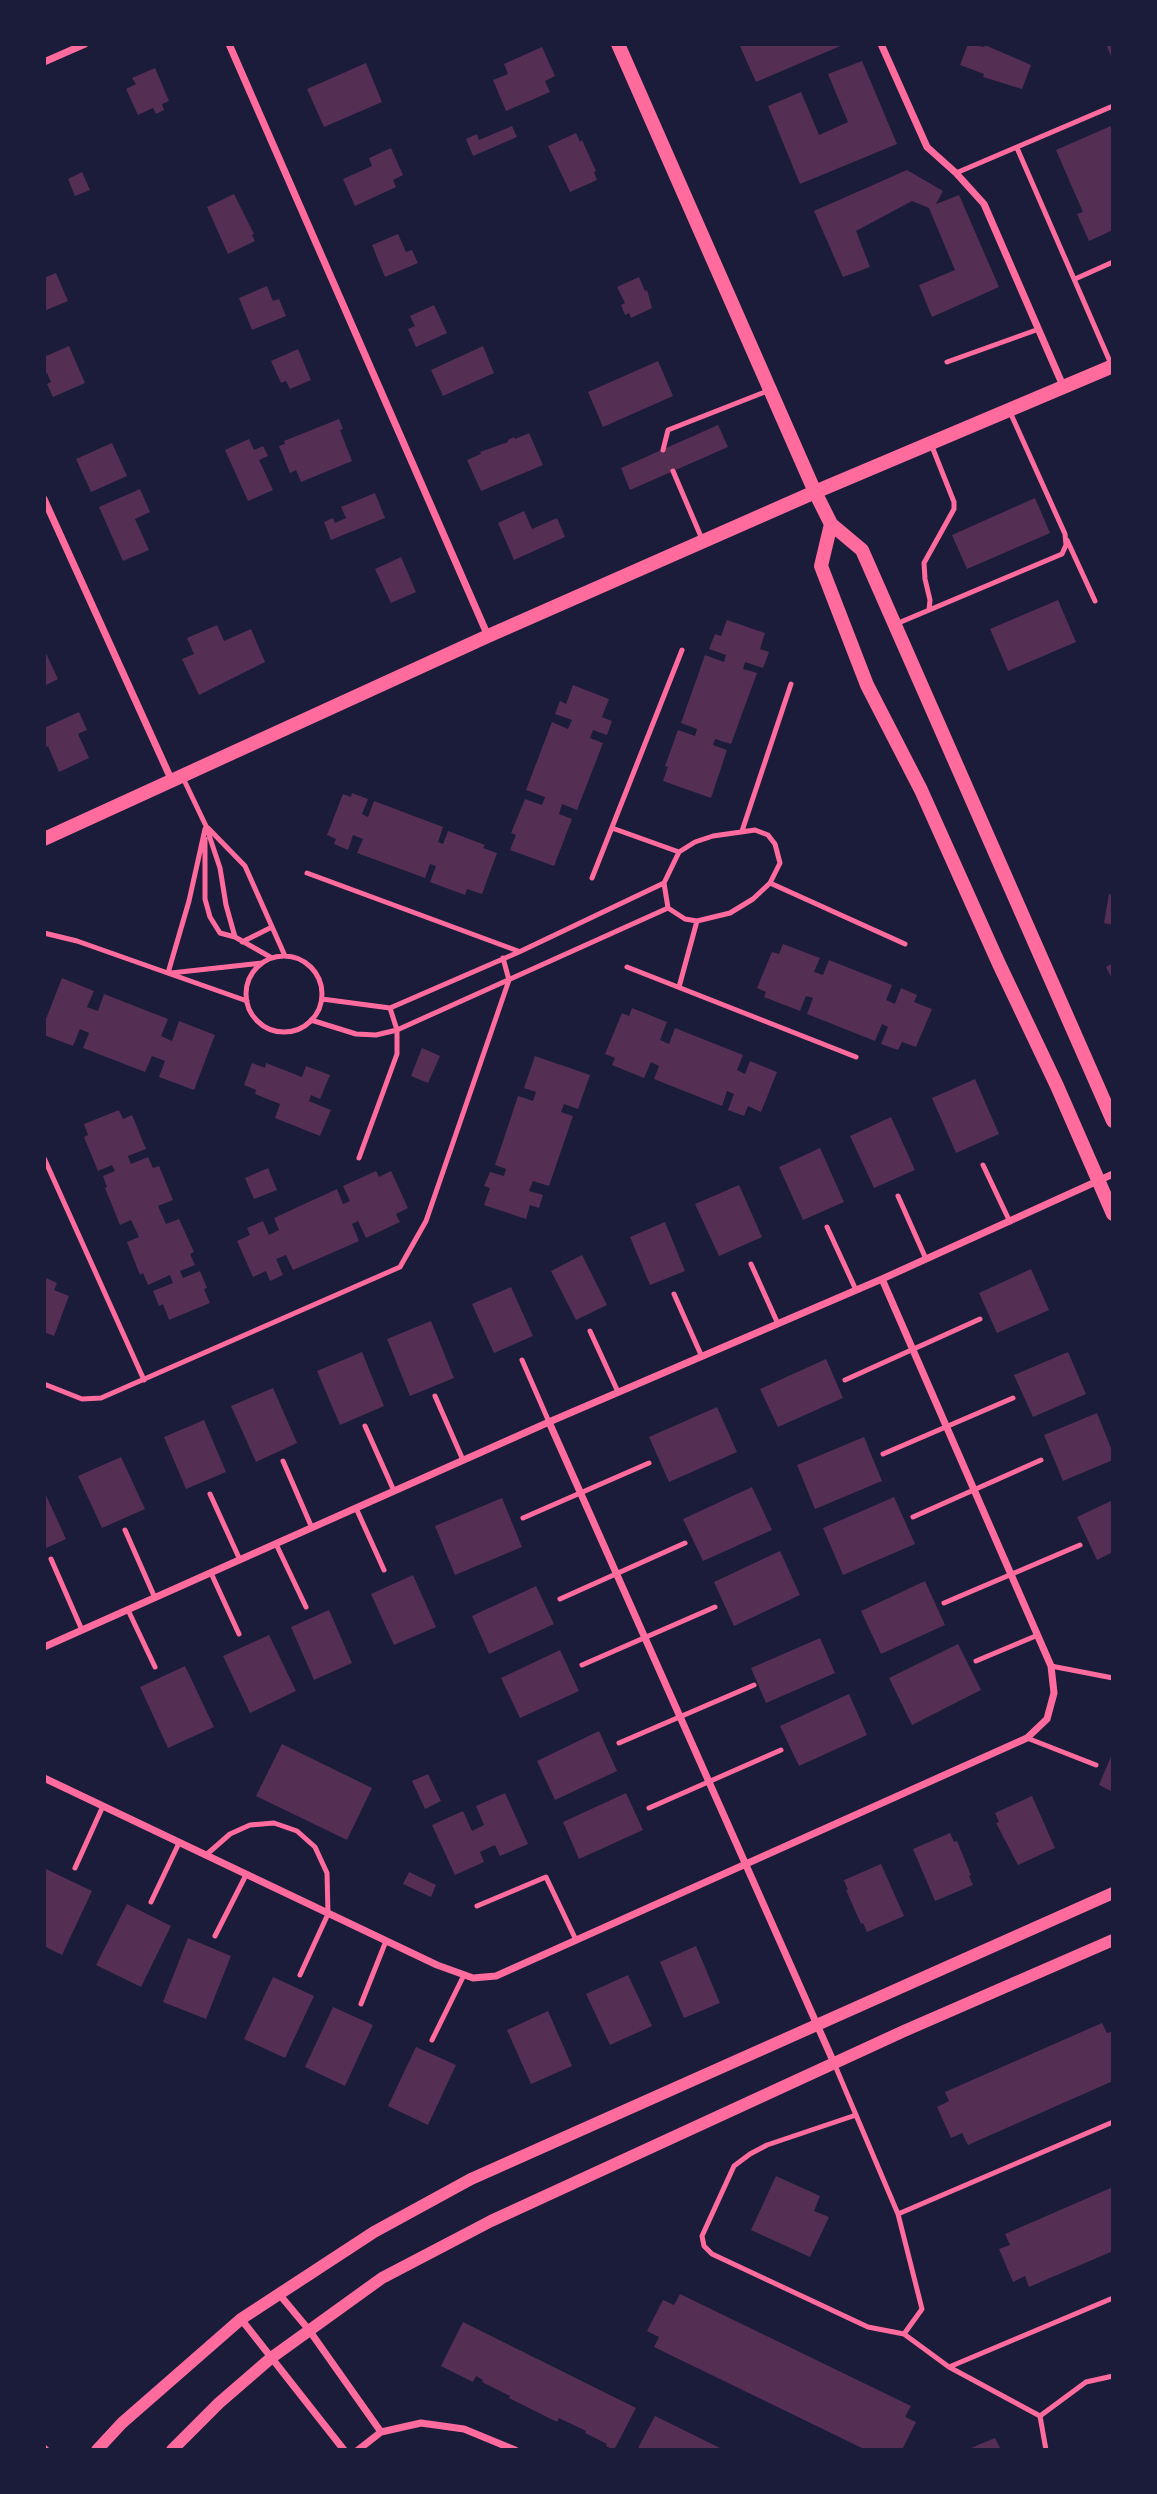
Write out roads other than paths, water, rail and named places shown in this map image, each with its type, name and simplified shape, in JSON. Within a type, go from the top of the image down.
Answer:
[{"type":"main road","points":[[618,44],[815,492],[831,524],[862,550],[1113,1121]]},
{"type":"main road","points":[[44,839],[488,636],[815,492],[1113,367]]},
{"type":"main road","points":[[831,524],[821,566],[867,685],[921,790],[999,964],[1106,1177],[1113,1214]]},
{"type":"street","points":[[44,62],[85,44]]},
{"type":"street","points":[[229,44],[488,636]]},
{"type":"street","points":[[881,44],[927,147],[956,173],[984,204],[1064,388]]},
{"type":"street","points":[[44,499],[177,779]]},
{"type":"street","points":[[44,1647],[549,1422],[882,1279],[1106,1177]]},
{"type":"street","points":[[44,1778],[437,1965],[473,1978],[496,1976],[1027,1738],[1047,1719],[1054,1693],[1051,1666],[882,1279]]},
{"type":"street","points":[[549,1422],[834,2063]]},
{"type":"street","points":[[97,2450],[141,2406],[241,2319],[374,2232],[471,2179],[1113,1893]]},
{"type":"street","points":[[172,2450],[219,2403],[271,2358],[382,2278],[491,2221],[834,2063],[1113,1940]]},
{"type":"street","points":[[279,2294],[309,2330],[381,2432]]},
{"type":"street","points":[[241,2319],[344,2450]]},
{"type":"street","points":[[358,2450],[381,2432],[421,2423],[464,2429],[515,2450]]},
{"type":"lane","points":[[956,173],[1113,106]]},
{"type":"lane","points":[[1017,148],[1113,367]]},
{"type":"lane","points":[[1075,279],[1113,262]]},
{"type":"lane","points":[[947,362],[1039,329]]},
{"type":"lane","points":[[663,450],[668,430],[770,390]]},
{"type":"lane","points":[[1009,411],[1095,601]]},
{"type":"lane","points":[[929,610],[924,563],[954,509],[954,502],[931,444]]},
{"type":"lane","points":[[673,471],[703,542]]},
{"type":"lane","points":[[895,624],[1062,555],[1066,545],[1065,534]]},
{"type":"lane","points":[[592,878],[682,650]]},
{"type":"lane","points":[[742,831],[791,684]]},
{"type":"lane","points":[[177,779],[206,826],[245,866],[285,956]]},
{"type":"lane","points":[[206,826],[220,868],[235,937]]},
{"type":"lane","points":[[206,826],[205,899],[210,917],[220,933],[235,937],[272,958]]},
{"type":"lane","points":[[168,973],[189,901],[206,826]]},
{"type":"lane","points":[[612,828],[679,852]]},
{"type":"lane","points":[[755,830],[768,835],[775,844],[780,863],[770,883],[754,899],[730,913],[697,920],[685,919],[668,908],[664,883],[679,852],[695,842],[713,836],[742,831],[755,830]]},
{"type":"lane","points":[[307,873],[519,951]]},
{"type":"lane","points":[[322,999],[390,1008],[664,883]]},
{"type":"lane","points":[[770,883],[905,944]]},
{"type":"lane","points":[[311,1020],[356,1034],[376,1035],[397,1030],[668,908]]},
{"type":"lane","points":[[679,987],[697,920]]},
{"type":"lane","points":[[243,942],[272,927]]},
{"type":"lane","points":[[44,933],[77,941],[247,1001]]},
{"type":"lane","points":[[168,973],[262,963],[285,956],[298,958],[317,974],[322,987],[318,1012],[301,1028],[292,1031],[272,1030],[256,1019],[247,1001],[249,980],[262,963]]},
{"type":"lane","points":[[44,1384],[82,1399],[101,1398],[400,1267],[426,1221],[509,979],[503,958]]},
{"type":"lane","points":[[627,967],[856,1057]]},
{"type":"lane","points":[[359,1158],[397,1054],[397,1030],[390,1008]]},
{"type":"lane","points":[[44,1158],[144,1380]]},
{"type":"lane","points":[[983,1165],[1010,1222]]},
{"type":"lane","points":[[898,1196],[926,1259]]},
{"type":"lane","points":[[827,1227],[856,1290]]},
{"type":"lane","points":[[751,1264],[778,1324]]},
{"type":"lane","points":[[674,1294],[702,1357]]},
{"type":"lane","points":[[845,1380],[980,1319]]},
{"type":"lane","points":[[590,1331],[618,1392]]},
{"type":"lane","points":[[522,1360],[549,1422]]},
{"type":"lane","points":[[435,1396],[463,1460]]},
{"type":"lane","points":[[883,1454],[1013,1398]]},
{"type":"lane","points":[[365,1426],[394,1492]]},
{"type":"lane","points":[[913,1517],[1041,1460]]},
{"type":"lane","points":[[283,1461],[312,1528]]},
{"type":"lane","points":[[523,1518],[649,1463]]},
{"type":"lane","points":[[210,1494],[240,1560]]},
{"type":"lane","points":[[355,1508],[384,1570]]},
{"type":"lane","points":[[125,1530],[155,1598]]},
{"type":"lane","points":[[560,1599],[685,1543]]},
{"type":"lane","points":[[276,1544],[306,1606]]},
{"type":"lane","points":[[944,1603],[1080,1545]]},
{"type":"lane","points":[[51,1559],[82,1630]]},
{"type":"lane","points":[[211,1573],[239,1634]]},
{"type":"lane","points":[[582,1665],[715,1607]]},
{"type":"lane","points":[[128,1610],[155,1667]]},
{"type":"lane","points":[[976,1661],[1038,1635]]},
{"type":"lane","points":[[1051,1666],[1113,1678]]},
{"type":"lane","points":[[619,1743],[754,1685]]},
{"type":"lane","points":[[1027,1738],[1096,1765]]},
{"type":"lane","points":[[649,1808],[781,1749]]},
{"type":"lane","points":[[75,1868],[103,1806]]},
{"type":"lane","points":[[206,1855],[230,1834],[250,1825],[274,1823],[297,1831],[315,1847],[327,1873],[328,1914],[300,1975]]},
{"type":"lane","points":[[151,1902],[179,1843]]},
{"type":"lane","points":[[215,1936],[246,1875]]},
{"type":"lane","points":[[477,1906],[546,1877],[576,1940]]},
{"type":"lane","points":[[361,2004],[386,1941]]},
{"type":"lane","points":[[432,2040],[464,1975]]},
{"type":"lane","points":[[834,2063],[898,2214],[922,2309],[904,2334]]},
{"type":"lane","points":[[856,2115],[767,2145],[734,2166],[702,2236],[704,2246],[712,2254],[868,2327],[904,2334],[949,2367],[1040,2416]]},
{"type":"lane","points":[[898,2214],[1113,2122]]},
{"type":"lane","points":[[949,2367],[1113,2298]]},
{"type":"lane","points":[[1040,2416],[1086,2382],[1113,2376]]},
{"type":"lane","points":[[1040,2416],[1046,2450]]}]
